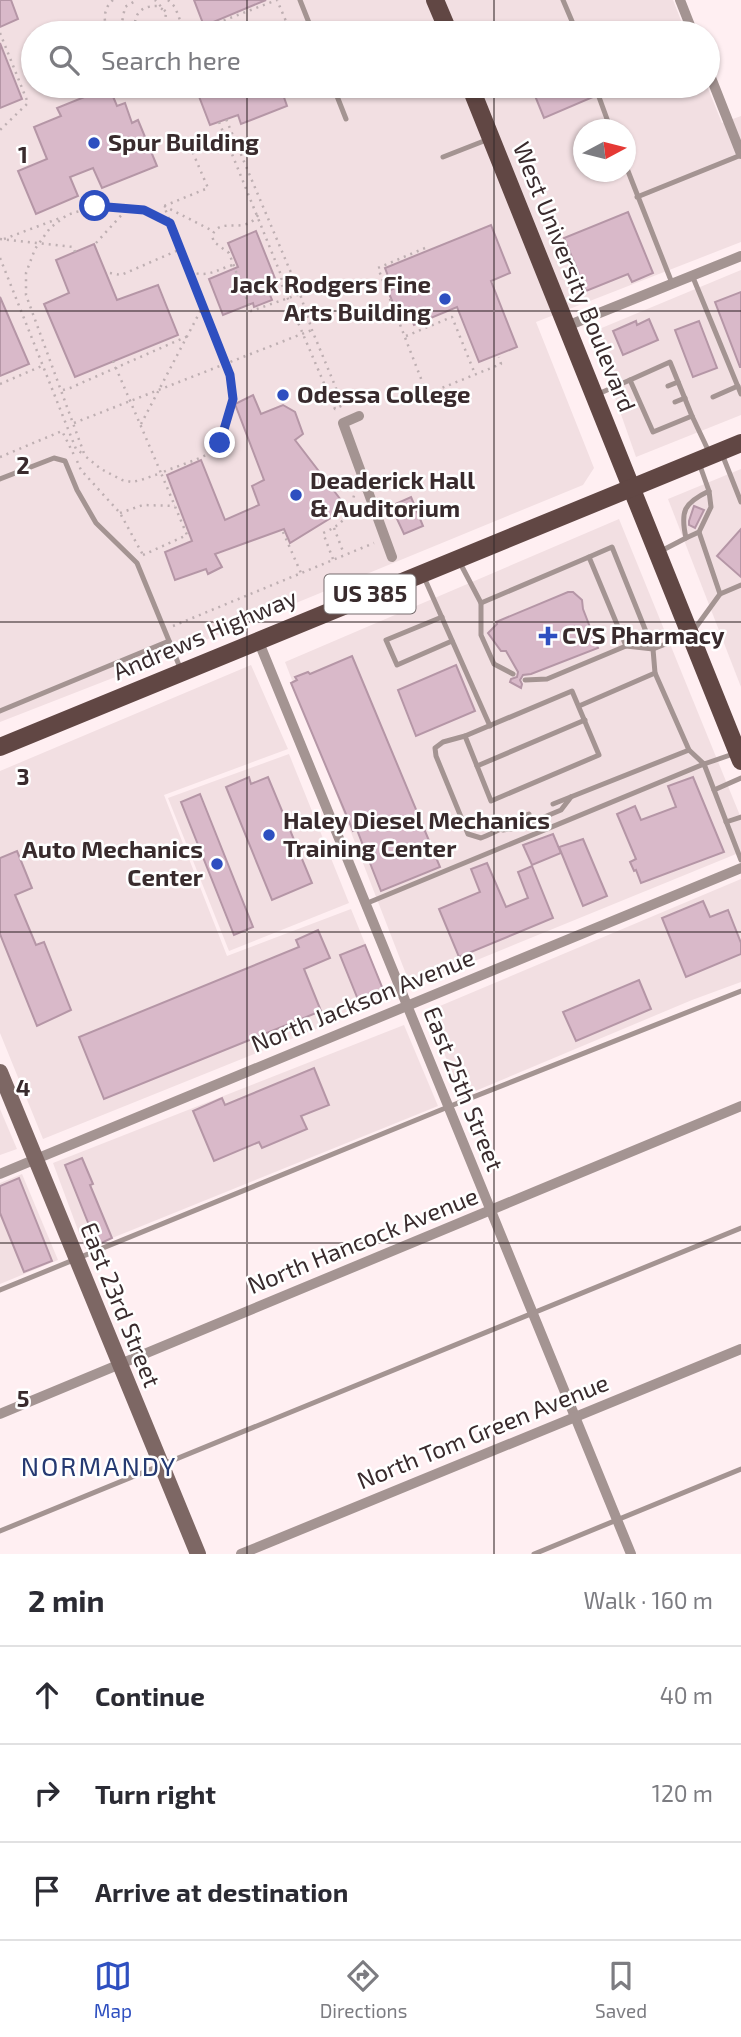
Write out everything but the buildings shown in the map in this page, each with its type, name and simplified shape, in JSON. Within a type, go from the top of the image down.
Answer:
[{"type":"main road","points":[[435,0],[444,21]]},
{"type":"main road","name":"West University Boulevard","points":[[475,98],[739,756]]},
{"type":"main road","name":"Andrews Highway","points":[[0,747],[741,443]]},
{"type":"street","points":[[680,0],[688,21]]},
{"type":"street","points":[[719,98],[741,154]]},
{"type":"street","points":[[567,326],[741,256]]},
{"type":"street","points":[[359,416],[343,423],[392,557]]},
{"type":"street","name":"East 25th Street","points":[[258,640],[631,1554]]},
{"type":"street","name":"North Jackson Avenue","points":[[0,1174],[741,868]]},
{"type":"street","name":"East 23rd Street","points":[[0,1072],[198,1554]]},
{"type":"street","name":"North Hancock Avenue","points":[[0,1414],[491,1212],[741,1105]]},
{"type":"street","name":"North Tom Green Avenue","points":[[241,1554],[741,1349]]},
{"type":"lane","points":[[300,0],[308,21]]},
{"type":"lane","points":[[563,0],[572,21]]},
{"type":"lane","points":[[338,98],[346,119]]},
{"type":"lane","points":[[599,98],[607,119]]},
{"type":"lane","points":[[443,157],[491,138]]},
{"type":"lane","points":[[637,197],[741,154]]},
{"type":"lane","points":[[631,182],[672,284]]},
{"type":"lane","points":[[692,275],[741,394]]},
{"type":"lane","points":[[595,395],[670,362],[710,456],[741,502]]},
{"type":"lane","points":[[630,380],[641,398],[653,432],[692,416]]},
{"type":"lane","points":[[668,386],[678,382]]},
{"type":"lane","points":[[713,397],[739,386]]},
{"type":"lane","points":[[675,402],[685,398]]},
{"type":"lane","points":[[658,553],[699,532],[711,507],[710,456]]},
{"type":"lane","points":[[0,480],[54,458],[65,461],[77,490],[96,523],[137,563],[181,672]]},
{"type":"lane","points":[[686,538],[682,520],[691,500],[709,491]]},
{"type":"lane","points":[[699,532],[720,594]]},
{"type":"lane","points":[[481,603],[612,547],[653,649],[655,673],[689,750],[704,764],[741,860]]},
{"type":"lane","points":[[589,557],[626,646]]},
{"type":"lane","points":[[458,558],[481,603],[481,635],[494,664],[513,674]]},
{"type":"lane","points":[[422,573],[490,726]]},
{"type":"lane","points":[[525,680],[547,679],[626,646],[653,649],[691,634],[720,594],[741,585]]},
{"type":"lane","points":[[442,617],[386,640],[397,665],[452,641]]},
{"type":"lane","points":[[0,711],[169,641]]},
{"type":"lane","points":[[579,706],[655,673]]},
{"type":"lane","points":[[465,736],[491,801],[503,796],[599,755],[572,691],[465,736],[443,742],[435,748],[468,834],[481,838],[518,828],[561,810],[572,797]]},
{"type":"lane","points":[[477,766],[584,720]]},
{"type":"lane","points":[[552,804],[689,750]]},
{"type":"lane","points":[[365,904],[704,764],[739,756]]},
{"type":"lane","points":[[713,790],[741,778]]},
{"type":"lane","points":[[500,831],[509,823],[528,814]]},
{"type":"lane","points":[[726,822],[741,817]]},
{"type":"lane","points":[[0,1290],[741,991]]},
{"type":"lane","points":[[0,1531],[741,1227]]},
{"type":"lane","points":[[534,1554],[741,1469]]},
{"type":"path","points":[[106,21],[106,10],[113,0]]},
{"type":"path","points":[[122,21],[125,7],[137,0]]},
{"type":"path","points":[[156,0],[166,12],[165,21]]},
{"type":"path","points":[[169,0],[180,21]]},
{"type":"path","points":[[222,21],[277,0],[286,21]]},
{"type":"path","points":[[136,21],[141,10],[149,6],[158,6],[166,12]]},
{"type":"path","points":[[0,33],[21,86]]},
{"type":"path","points":[[0,130],[28,103],[26,98]]},
{"type":"path","points":[[219,122],[335,409],[343,405],[300,294],[226,119]]},
{"type":"path","points":[[164,206],[208,188],[193,153],[234,138]]},
{"type":"path","points":[[0,240],[95,206],[144,210],[170,223]]},
{"type":"path","points":[[0,258],[76,449],[101,469],[122,480],[141,480],[211,452],[220,443],[233,399],[230,375],[164,206]]},
{"type":"path","points":[[164,206],[214,231]]},
{"type":"path","points":[[96,243],[127,209]]},
{"type":"path","points":[[67,215],[50,228],[38,244],[26,273],[26,295],[85,456]]},
{"type":"path","points":[[214,231],[223,225],[245,225],[254,221],[258,215]]},
{"type":"path","points":[[214,231],[214,242],[229,253],[251,311],[300,294]]},
{"type":"path","points":[[0,240],[73,247],[75,252]]},
{"type":"path","points":[[425,248],[378,268],[427,394],[501,364],[499,357]]},
{"type":"path","points":[[110,273],[121,275],[180,249]]},
{"type":"path","points":[[188,270],[199,275],[210,274],[233,265]]},
{"type":"path","points":[[140,425],[203,306]]},
{"type":"path","points":[[405,337],[452,317],[475,374]]},
{"type":"path","points":[[74,423],[312,330]]},
{"type":"path","points":[[62,390],[188,336]]},
{"type":"path","points":[[0,457],[62,431],[81,470],[120,513],[143,555],[187,536],[113,361]]},
{"type":"path","points":[[0,384],[43,366]]},
{"type":"path","points":[[333,559],[323,533],[334,528],[349,515],[360,470]]},
{"type":"path","points":[[120,513],[143,505],[175,506]]},
{"type":"path","points":[[334,528],[344,555]]},
{"type":"path","points":[[283,532],[301,573]]},
{"type":"path","points":[[173,626],[385,538]]},
{"type":"shaded area","name":"Odessa College","points":[[0,0],[673,0],[681,21],[21,21],[21,98],[712,98],[722,123],[741,116],[741,242],[536,322],[594,468],[583,485],[0,722]]},
{"type":"shaded area","points":[[741,270],[741,415],[636,457],[592,332]]},
{"type":"shaded area","points":[[741,469],[741,687],[668,499]]},
{"type":"shaded area","points":[[619,519],[741,818],[741,852],[411,987],[285,662]]},
{"type":"shaded area","points":[[251,665],[288,749],[164,795],[227,956],[351,909],[388,1000],[43,1139],[0,1033],[0,771]]},
{"type":"shaded area","points":[[289,754],[349,903],[229,951],[168,798]]},
{"type":"shaded area","points":[[741,879],[741,982],[461,1097],[428,1011]]},
{"type":"shaded area","points":[[404,1025],[438,1106],[85,1249],[53,1163]]},
{"type":"shaded area","points":[[0,1109],[17,1149],[0,1155]]},
{"type":"shaded area","points":[[22,1174],[58,1260],[0,1284],[0,1183]]},
{"type":"place","name":"Spur Building","points":[[94,143]]},
{"type":"place","name":"Jack Rodgers Fine Arts Building","points":[[445,299]]},
{"type":"place","name":"Odessa College","points":[[283,395]]},
{"type":"place","name":"Deaderick Hall & Auditorium","points":[[296,495]]},
{"type":"place","name":"CVS Pharmacy","points":[[548,636]]},
{"type":"place","name":"Haley Diesel Mechanics Training Center","points":[[269,835]]},
{"type":"place","name":"Auto Mechanics Center","points":[[217,864]]},
{"type":"district","name":"NORMANDY","points":[[99,1467]]},
{"type":"route","points":[[95,206],[144,210],[170,223],[233,388],[233,399],[220,443]]}]
